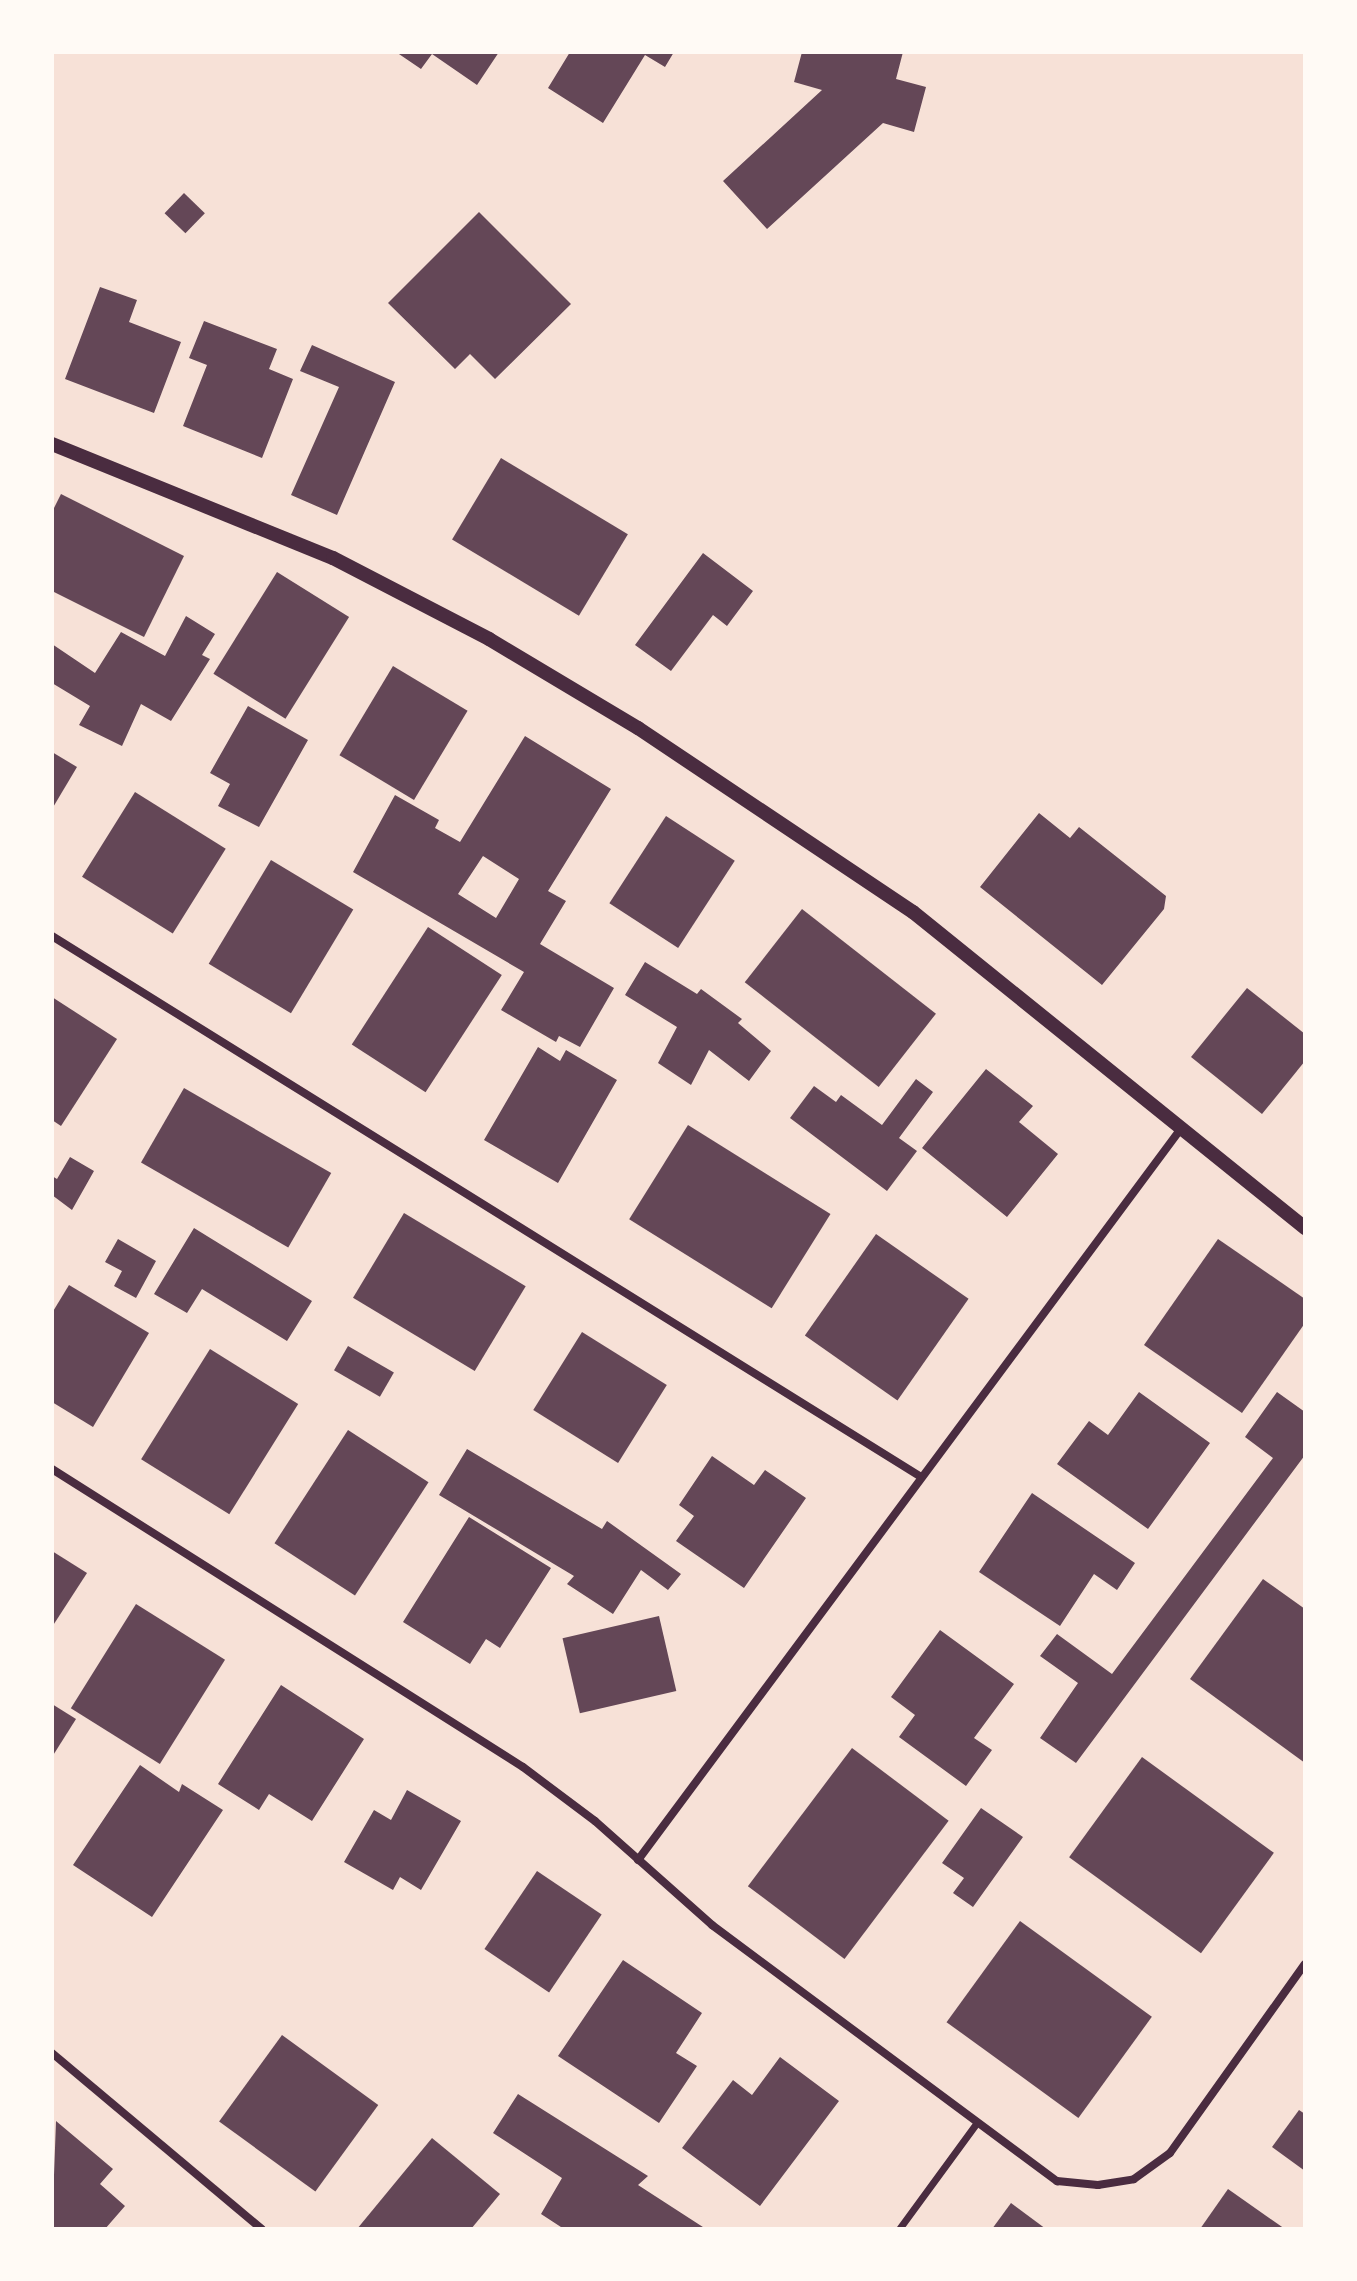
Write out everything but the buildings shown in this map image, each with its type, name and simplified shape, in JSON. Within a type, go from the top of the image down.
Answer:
[{"type":"street","points":[[52,444],[333,558],[489,639],[613,712],[913,912],[1042,1011],[1180,1130],[1305,1228]]},
{"type":"street","points":[[52,936],[921,1477]]},
{"type":"street","points":[[638,1860],[1180,1130]]},
{"type":"street","points":[[52,1469],[523,1767],[638,1860],[712,1925],[975,2125],[1057,2181],[1098,2185],[1134,2179],[1170,2153],[1305,1964]]},
{"type":"street","points":[[52,2053],[262,2229]]},
{"type":"street","points":[[899,2229],[975,2125]]}]
